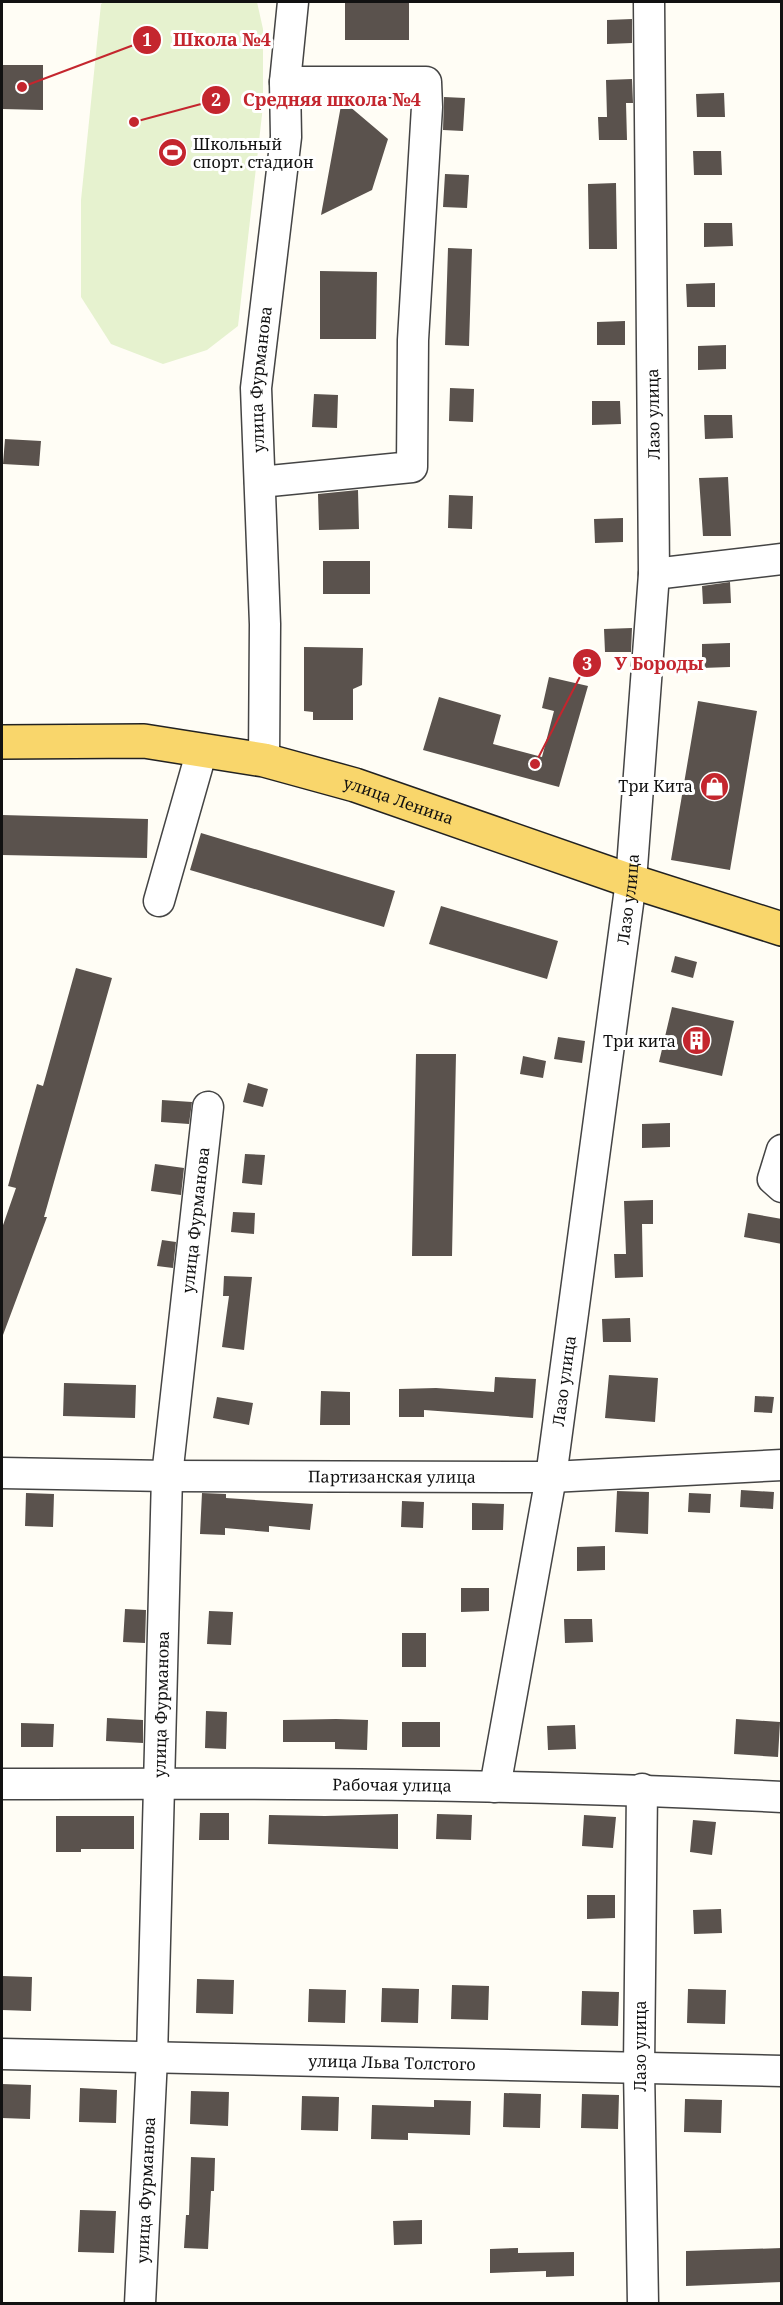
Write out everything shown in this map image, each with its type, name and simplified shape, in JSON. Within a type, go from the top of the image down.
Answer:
[{"type":"main road","name":"улица Ленина","points":[[2,741],[144,741],[264,760],[355,785],[631,881],[782,929]]},
{"type":"street","name":"улица Фурманова","points":[[264,760],[265,624],[256,388],[286,137],[285,82],[292,2]]},
{"type":"street","name":"Лазо улица","points":[[495,1787],[551,1477],[631,881],[654,574],[649,2]]},
{"type":"street","points":[[260,482],[412,467],[413,340],[427,107],[426,82],[285,82]]},
{"type":"street","points":[[654,574],[782,560]]},
{"type":"street","points":[[159,901],[202,750]]},
{"type":"street","name":"улица Фурманова","points":[[140,2304],[152,2058],[167,1476],[208,1107]]},
{"type":"street","points":[[782,1150],[773,1179],[782,1187]]},
{"type":"street","name":"Партизанская улица","points":[[2,1473],[551,1477],[782,1465]]},
{"type":"street","name":"Рабочая улица","points":[[2,1784],[159,1783],[642,1789],[782,1797]]},
{"type":"street","name":"Лазо улица","points":[[642,1789],[639,2068],[643,2304]]},
{"type":"street","name":"улица Льва Толстого","points":[[2,2054],[782,2071]]},
{"type":"green space","name":"Школьный спорт. стадион","points":[[104,2],[257,2],[263,29],[263,106],[238,326],[207,350],[163,364],[111,344],[81,297],[81,200],[101,4]]},
{"type":"building","points":[[345,2],[409,2],[409,40],[345,40]]},
{"type":"building","points":[[632,19],[632,43],[607,44],[607,20]]},
{"type":"building","points":[[2,65],[43,65],[43,110],[2,109]]},
{"type":"building","points":[[632,79],[633,103],[626,103],[627,140],[599,140],[598,117],[607,117],[606,80]]},
{"type":"building","points":[[724,93],[725,117],[697,117],[696,94]]},
{"type":"building","points":[[444,97],[465,98],[463,131],[443,130]]},
{"type":"building","points":[[342,100],[388,139],[372,190],[321,215]]},
{"type":"building","points":[[693,151],[721,151],[722,175],[694,175]]},
{"type":"building","points":[[445,174],[469,175],[467,208],[443,207]]},
{"type":"building","points":[[616,183],[617,249],[589,249],[588,184]]},
{"type":"building","points":[[704,223],[732,223],[733,246],[704,247]]},
{"type":"building","points":[[448,248],[472,249],[469,346],[445,345]]},
{"type":"building","points":[[320,271],[377,272],[376,339],[320,339]]},
{"type":"building","points":[[715,283],[715,307],[687,307],[686,284]]},
{"type":"building","points":[[625,321],[625,345],[597,345],[597,322]]},
{"type":"building","points":[[726,345],[726,369],[698,370],[698,346]]},
{"type":"building","points":[[450,388],[474,389],[473,422],[449,421]]},
{"type":"building","points":[[314,394],[338,395],[337,428],[312,427]]},
{"type":"building","points":[[592,401],[620,401],[621,424],[592,425]]},
{"type":"building","points":[[704,415],[732,415],[733,438],[705,439]]},
{"type":"building","points":[[5,439],[41,441],[39,466],[3,464]]},
{"type":"building","points":[[728,477],[731,536],[703,536],[699,478]]},
{"type":"building","points":[[358,490],[359,529],[319,530],[318,494]]},
{"type":"building","points":[[449,495],[473,496],[472,529],[448,528]]},
{"type":"building","points":[[623,518],[623,542],[595,543],[594,519]]},
{"type":"building","points":[[323,561],[370,561],[370,594],[323,594]]},
{"type":"building","points":[[730,582],[731,603],[703,604],[702,586]]},
{"type":"building","points":[[632,628],[631,652],[605,652],[604,629]]},
{"type":"building","points":[[730,643],[730,667],[702,668],[702,644]]},
{"type":"building","points":[[304,647],[363,648],[362,685],[353,689],[353,720],[313,720],[313,712],[304,711]]},
{"type":"building","points":[[549,677],[588,686],[559,787],[423,750],[439,697],[501,715],[493,744],[542,757],[554,711],[542,708]]},
{"type":"building","name":"Три Кита","points":[[698,701],[757,711],[730,870],[671,860]]},
{"type":"building","points":[[2,815],[148,819],[147,858],[2,855]]},
{"type":"building","points":[[201,833],[395,891],[384,927],[190,870]]},
{"type":"building","points":[[441,906],[558,941],[547,979],[429,944]]},
{"type":"building","points":[[675,956],[697,962],[693,978],[671,972]]},
{"type":"building","points":[[76,968],[112,978],[44,1217],[47,1217],[2,1335],[2,1228],[16,1188],[8,1186],[37,1084],[43,1086]]},
{"type":"building","name":"Три кита","points":[[672,1007],[734,1021],[722,1076],[659,1062]]},
{"type":"building","points":[[558,1037],[585,1041],[582,1063],[554,1059]]},
{"type":"building","points":[[416,1054],[456,1054],[452,1256],[412,1256]]},
{"type":"building","points":[[523,1056],[546,1061],[543,1078],[520,1074]]},
{"type":"building","points":[[248,1083],[268,1089],[263,1107],[243,1102]]},
{"type":"building","points":[[162,1100],[192,1102],[189,1124],[161,1122]]},
{"type":"building","points":[[670,1123],[670,1147],[642,1148],[642,1124]]},
{"type":"building","points":[[245,1154],[265,1155],[262,1185],[242,1183]]},
{"type":"building","points":[[155,1164],[184,1168],[181,1195],[151,1191]]},
{"type":"building","points":[[653,1200],[653,1224],[642,1224],[643,1277],[615,1278],[614,1254],[626,1254],[624,1201]]},
{"type":"building","points":[[233,1212],[255,1213],[254,1234],[231,1232]]},
{"type":"building","points":[[748,1213],[782,1219],[782,1244],[744,1237]]},
{"type":"building","points":[[162,1240],[176,1242],[173,1268],[157,1266]]},
{"type":"building","points":[[224,1276],[252,1277],[244,1350],[222,1347],[229,1296],[223,1296]]},
{"type":"building","points":[[630,1318],[631,1342],[603,1342],[602,1319]]},
{"type":"building","points":[[609,1375],[658,1378],[655,1422],[605,1418]]},
{"type":"building","points":[[495,1377],[536,1379],[533,1418],[424,1410],[424,1417],[399,1417],[399,1389],[436,1388],[494,1392]]},
{"type":"building","points":[[64,1383],[136,1385],[135,1418],[63,1416]]},
{"type":"building","points":[[321,1391],[350,1392],[350,1425],[320,1425]]},
{"type":"building","points":[[755,1396],[774,1397],[772,1413],[754,1412]]},
{"type":"building","points":[[217,1397],[253,1403],[249,1425],[213,1418]]},
{"type":"building","points":[[741,1490],[774,1492],[773,1509],[740,1507]]},
{"type":"building","points":[[617,1491],[649,1492],[648,1534],[615,1532]]},
{"type":"building","points":[[26,1493],[54,1494],[53,1527],[25,1526]]},
{"type":"building","points":[[202,1493],[226,1494],[226,1498],[313,1504],[310,1530],[269,1526],[269,1532],[225,1528],[225,1535],[200,1534]]},
{"type":"building","points":[[689,1493],[711,1494],[710,1513],[688,1512]]},
{"type":"building","points":[[402,1501],[424,1502],[423,1528],[401,1527]]},
{"type":"building","points":[[472,1503],[504,1504],[503,1530],[472,1530]]},
{"type":"building","points":[[605,1546],[605,1570],[577,1571],[577,1547]]},
{"type":"building","points":[[461,1588],[489,1588],[489,1611],[461,1612]]},
{"type":"building","points":[[125,1609],[146,1610],[145,1643],[123,1642]]},
{"type":"building","points":[[209,1611],[233,1612],[231,1645],[207,1644]]},
{"type":"building","points":[[564,1619],[592,1619],[593,1642],[565,1643]]},
{"type":"building","points":[[402,1633],[426,1633],[426,1667],[402,1667]]},
{"type":"building","points":[[206,1711],[227,1712],[226,1749],[205,1748]]},
{"type":"building","points":[[107,1718],[143,1720],[143,1743],[106,1741]]},
{"type":"building","points":[[736,1719],[780,1722],[778,1757],[734,1754]]},
{"type":"building","points":[[283,1720],[368,1720],[367,1750],[335,1749],[335,1742],[283,1742]]},
{"type":"building","points":[[402,1722],[440,1722],[440,1747],[402,1747]]},
{"type":"building","points":[[21,1723],[54,1724],[53,1747],[21,1747]]},
{"type":"building","points":[[575,1725],[576,1749],[548,1750],[547,1726]]},
{"type":"building","points":[[200,1813],[229,1813],[229,1840],[199,1840]]},
{"type":"building","points":[[398,1814],[398,1849],[268,1844],[269,1815]]},
{"type":"building","points":[[437,1814],[472,1815],[471,1840],[436,1839]]},
{"type":"building","points":[[584,1815],[616,1817],[613,1848],[582,1846]]},
{"type":"building","points":[[56,1816],[134,1816],[134,1849],[81,1849],[81,1852],[56,1852]]},
{"type":"building","points":[[693,1820],[716,1822],[712,1855],[690,1852]]},
{"type":"building","points":[[587,1895],[615,1895],[615,1918],[587,1919]]},
{"type":"building","points":[[721,1909],[722,1933],[694,1934],[693,1910]]},
{"type":"building","points":[[2,1976],[32,1977],[31,2011],[2,2010]]},
{"type":"building","points":[[197,1979],[234,1980],[233,2014],[196,2013]]},
{"type":"building","points":[[452,1985],[489,1986],[488,2020],[451,2019]]},
{"type":"building","points":[[382,1988],[419,1989],[418,2023],[381,2022]]},
{"type":"building","points":[[309,1989],[346,1990],[345,2023],[308,2022]]},
{"type":"building","points":[[688,1989],[726,1990],[725,2024],[687,2023]]},
{"type":"building","points":[[582,1991],[619,1992],[618,2026],[581,2025]]},
{"type":"building","points":[[2,2084],[31,2085],[30,2119],[2,2118]]},
{"type":"building","points":[[80,2088],[117,2090],[116,2123],[79,2122]]},
{"type":"building","points":[[191,2091],[229,2092],[228,2126],[190,2124]]},
{"type":"building","points":[[504,2093],[541,2094],[540,2128],[503,2127]]},
{"type":"building","points":[[582,2094],[619,2095],[618,2129],[581,2128]]},
{"type":"building","points":[[302,2096],[339,2097],[338,2131],[301,2130]]},
{"type":"building","points":[[685,2099],[722,2100],[721,2133],[684,2132]]},
{"type":"building","points":[[434,2100],[471,2101],[470,2135],[408,2133],[408,2140],[371,2139],[372,2105],[434,2107]]},
{"type":"building","points":[[191,2157],[215,2158],[208,2249],[184,2248],[186,2215],[189,2215]]},
{"type":"building","points":[[80,2210],[116,2211],[114,2253],[78,2252]]},
{"type":"building","points":[[422,2220],[422,2244],[394,2245],[393,2221]]},
{"type":"building","points":[[518,2248],[518,2253],[574,2252],[574,2276],[546,2277],[546,2271],[490,2273],[490,2249]]},
{"type":"building","points":[[782,2248],[782,2282],[686,2286],[686,2251]]},
{"type":"place","name":"Школа №4","points":[[22,87]]},
{"type":"place","name":"Средняя школа №4","points":[[134,122]]},
{"type":"place","name":"Школьный спорт. стадион","points":[[172,153]]},
{"type":"place","name":"У Бороды","points":[[535,764]]},
{"type":"place","name":"Три Кита","points":[[714,786]]},
{"type":"place","name":"Три кита","points":[[697,1041]]}]
